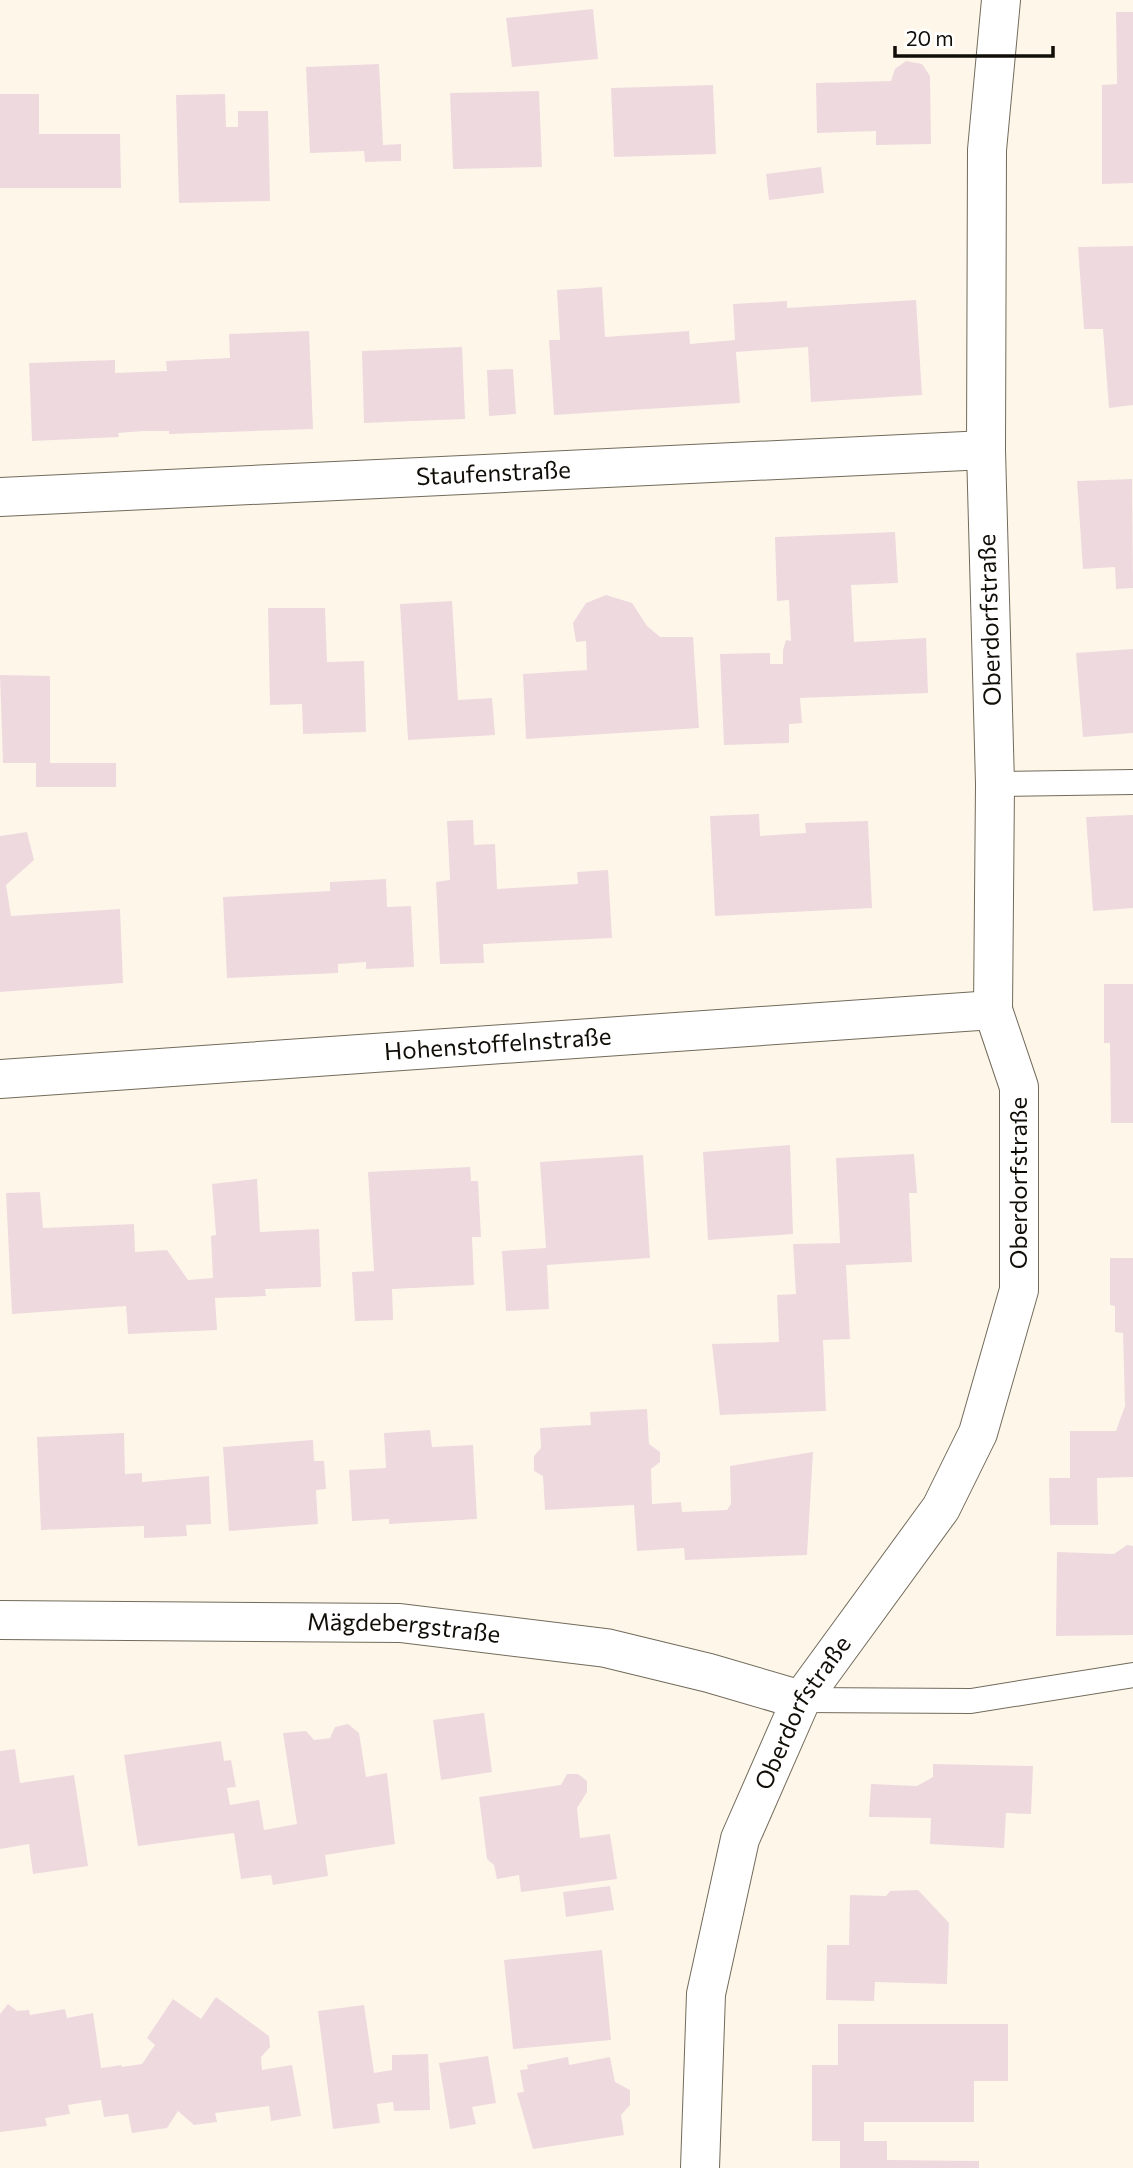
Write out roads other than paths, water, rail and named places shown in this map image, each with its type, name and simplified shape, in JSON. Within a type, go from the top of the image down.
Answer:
[{"type":"street","name":"Oberdorfstraße","points":[[700,2168],[706,1994],[740,1839],[801,1700],[941,1508],[978,1433],[1019,1290],[1019,1087],[993,1010],[995,783],[986,450],[986,150],[1001,0]]},
{"type":"street","name":"Staufenstraße","points":[[0,497],[986,450]]},
{"type":"street","name":"Hohenstoffelnstraße","points":[[0,1079],[993,1010]]},
{"type":"street","name":"Mägdebergstraße","points":[[0,1620],[400,1623],[606,1648],[709,1673],[801,1700]]},
{"type":"lane","points":[[995,783],[1133,782]]},
{"type":"lane","points":[[801,1700],[971,1701],[1133,1675]]}]
